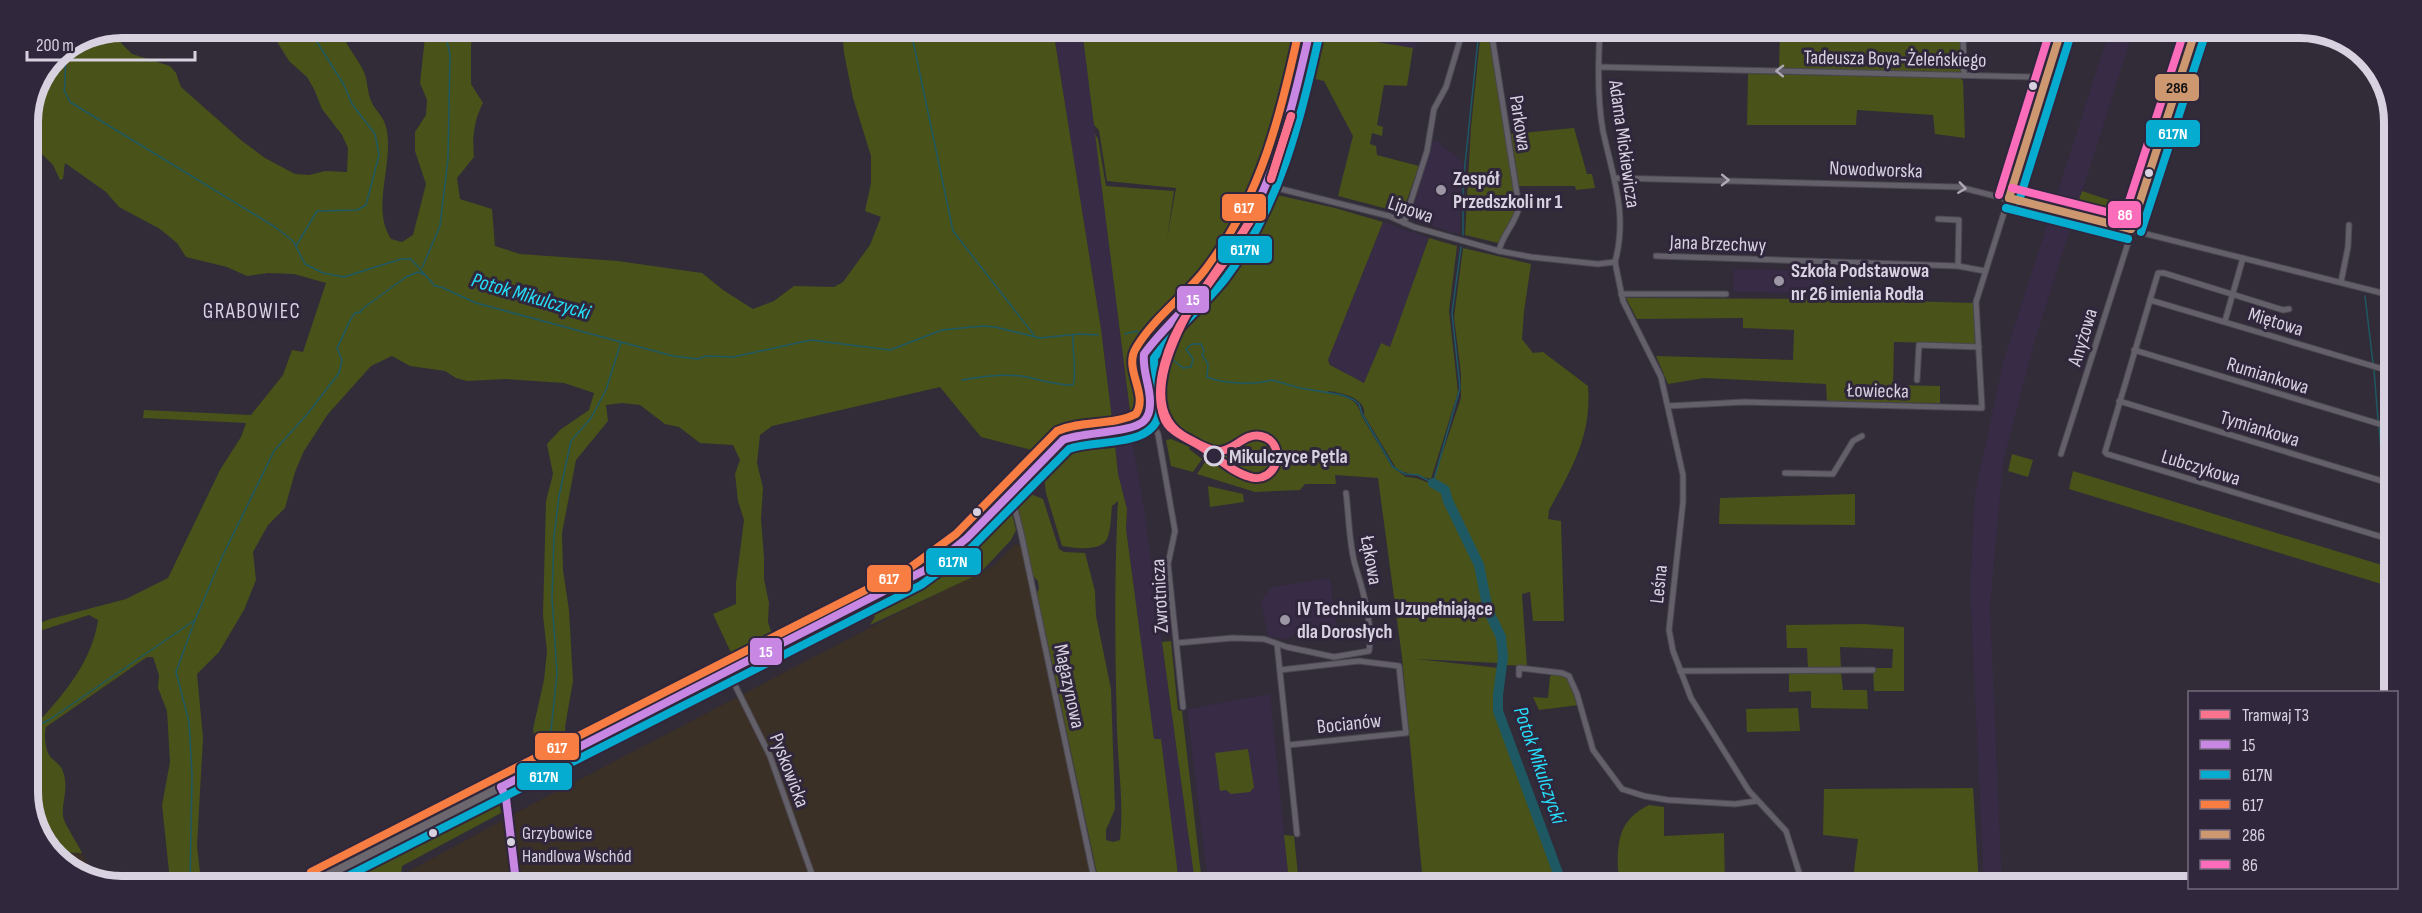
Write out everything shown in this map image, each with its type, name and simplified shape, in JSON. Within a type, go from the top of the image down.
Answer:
[{"type":"main road","points":[[326,876],[931,567],[967,538],[1064,440],[1077,435],[1136,425],[1146,418],[1150,400],[1143,361],[1148,349],[1221,267],[1248,226],[1269,184],[1287,135],[1308,38]]},
{"type":"street","points":[[1404,223],[1427,151],[1434,109],[1446,87],[1461,38]]},
{"type":"street","name":"Parkowa","points":[[1492,38],[1519,207],[1499,251]]},
{"type":"street","name":"Adama Mickiewicza","points":[[1600,38],[1599,67],[1604,132],[1616,178],[1620,209],[1620,231],[1615,262]]},
{"type":"street","points":[[1964,38],[1964,75]]},
{"type":"street","points":[[1985,271],[2059,38]]},
{"type":"street","name":"Anyżowa","points":[[2061,454],[2193,38]]},
{"type":"street","name":"Tadeusza Boya-Żeleńskiego","points":[[1599,67],[2046,79]]},
{"type":"street","name":"Nowodworska","points":[[1616,178],[1948,186],[1969,189],[2384,293]]},
{"type":"street","name":"Lipowa","points":[[1269,184],[1389,216],[1404,223],[1499,251],[1598,264],[1615,262]]},
{"type":"street","points":[[1938,219],[1959,220],[1958,266]]},
{"type":"street","points":[[2341,282],[2348,247],[2349,225]]},
{"type":"street","name":"Jana Brzechwy","points":[[1656,256],[1958,266],[1985,271]]},
{"type":"street","points":[[2225,321],[2243,258]]},
{"type":"street","name":"Leśna","points":[[1615,262],[1621,294],[1661,377],[1684,488],[1669,630],[1671,645],[1691,698],[1757,801],[1786,831],[1800,876]]},
{"type":"street","name":"Łowiecka","points":[[1668,406],[1744,402],[1982,408],[1976,302],[1985,271]]},
{"type":"street","name":"Lubczykowa","points":[[2233,295],[2158,273],[2105,448],[2107,454],[2384,538]]},
{"type":"street","points":[[1621,294],[1726,294]]},
{"type":"street","points":[[2233,295],[2283,310],[2289,309]]},
{"type":"street","name":"Miętowa","points":[[2150,300],[2384,369]]},
{"type":"street","points":[[1917,381],[1918,345],[1979,347]]},
{"type":"street","name":"Rumiankowa","points":[[2134,350],[2384,425]]},
{"type":"street","name":"Tymiankowa","points":[[2119,401],[2384,482]]},
{"type":"street","name":"Zwrotnicza","points":[[1146,418],[1153,424],[1158,434],[1173,507],[1175,534],[1168,564],[1183,707]]},
{"type":"street","points":[[1785,473],[1833,474],[1853,441],[1862,436]]},
{"type":"street","name":"Łąkowa","points":[[1177,643],[1232,638],[1264,639],[1334,657],[1369,651],[1363,592],[1355,565],[1346,494]]},
{"type":"street","name":"Magazynowa","points":[[1007,497],[1015,509],[1021,533],[1094,876]]},
{"type":"street","points":[[1277,644],[1297,834]]},
{"type":"street","name":"Bocianów","points":[[1280,670],[1359,661],[1399,666],[1406,733],[1288,745]]},
{"type":"street","points":[[1519,675],[1519,668],[1562,673],[1569,676],[1593,750],[1625,791],[1662,800],[1735,804],[1757,801]]},
{"type":"street","points":[[1680,671],[1873,670]]},
{"type":"street","name":"Pyskowicka","points":[[728,671],[768,750],[813,876]]},
{"type":"street","points":[[501,787],[506,798],[515,876]]},
{"type":"shaded area","points":[[1054,38],[1083,38],[1131,419],[1112,419],[1101,329]]},
{"type":"shaded area","points":[[1352,38],[1417,38],[1416,49]]},
{"type":"shaded area","points":[[2107,38],[2131,38],[2035,340],[2003,462],[1990,607],[2002,876],[1984,876],[1970,589],[1975,493],[2004,359]]},
{"type":"shaded area","name":"Zespół Przedszkoli nr 1","points":[[1433,141],[1442,143],[1441,145],[1464,163],[1459,234],[1421,223],[1415,219],[1412,212]]},
{"type":"shaded area","points":[[1383,222],[1429,238],[1390,347],[1381,344],[1364,383],[1330,365],[1328,360]]},
{"type":"shaded area","name":"Szkoła Podstawowa nr 26 imienia Rodła","points":[[1734,269],[1823,271],[1823,294],[1734,292]]},
{"type":"shaded area","points":[[1131,434],[1144,509],[1194,876],[1178,876],[1161,739],[1154,739],[1126,529],[1127,509],[1118,474],[1114,436]]},
{"type":"shaded area","points":[[1015,544],[1021,546],[1091,876],[519,876],[512,815],[900,612],[992,567]]},
{"type":"shaded area","points":[[1330,578],[1338,635],[1333,637],[1294,635],[1288,639],[1268,637],[1261,601],[1272,587]]},
{"type":"shaded area","points":[[1270,694],[1288,876],[1207,876],[1187,709]]},
{"type":"shaded area","points":[[503,820],[507,830],[512,876],[400,876]]},
{"type":"shaded area","points":[[64,852],[82,853],[89,869]]},
{"type":"green space","points":[[118,38],[132,54],[170,66],[176,73],[181,87],[242,141],[265,158],[295,174],[309,175],[325,171],[347,172],[348,148],[342,135],[322,109],[307,77],[289,61],[275,38],[344,38],[364,72],[370,99],[383,118],[387,131],[383,214],[385,227],[391,239],[402,242],[413,235],[426,184],[415,151],[415,132],[426,115],[427,100],[420,83],[425,38],[473,38],[471,84],[483,103],[474,129],[474,157],[457,178],[460,199],[492,209],[495,246],[520,254],[618,261],[702,273],[753,309],[774,301],[794,286],[834,287],[843,282],[870,245],[881,217],[865,211],[871,183],[871,156],[853,98],[843,38],[1054,38],[1101,329],[1112,419],[1064,429],[1036,451],[981,437],[940,387],[772,426],[760,435],[757,463],[763,488],[761,519],[764,579],[769,603],[768,622],[773,638],[733,657],[713,614],[736,604],[736,583],[744,520],[738,501],[735,474],[740,460],[733,445],[700,443],[679,427],[665,424],[640,405],[622,403],[606,405],[608,421],[576,460],[562,533],[573,681],[565,727],[566,743],[537,758],[533,729],[544,680],[547,651],[543,615],[546,501],[553,474],[547,444],[560,430],[589,410],[594,393],[564,383],[506,379],[467,381],[456,378],[445,371],[410,366],[392,356],[371,366],[328,414],[304,451],[295,472],[285,508],[268,525],[253,552],[256,580],[244,610],[219,652],[197,674],[203,738],[197,846],[200,876],[169,876],[162,805],[170,762],[167,711],[158,688],[159,675],[153,657],[147,657],[46,727],[45,741],[48,752],[61,767],[64,777],[64,820],[82,853],[64,852],[49,834],[39,808],[38,717],[43,717],[78,672],[91,648],[98,620],[89,615],[38,631],[38,624],[126,599],[168,578],[220,470],[241,437],[246,423],[143,418],[144,410],[251,415],[283,375],[292,350],[303,352],[326,283],[294,274],[268,273],[247,276],[227,267],[186,257],[177,243],[160,229],[119,207],[106,192],[65,163],[63,179],[60,180],[53,165],[38,150],[39,105],[44,89],[62,62],[89,44]]},
{"type":"green space","points":[[1083,38],[1301,38],[1278,133],[1255,198],[1222,260],[1182,308],[1138,349],[1134,364],[1142,404],[1141,411],[1131,419],[1095,134],[1098,139],[1106,186],[1174,191],[1167,238],[1176,188],[1107,181],[1099,130],[1094,125]]},
{"type":"green space","points":[[1316,38],[1353,38],[1413,48],[1407,86],[1384,85],[1377,125],[1383,127],[1382,136],[1372,133],[1370,144],[1376,146],[1377,155],[1419,166],[1403,211],[1399,212],[1338,196],[1353,136],[1324,81],[1307,77]]},
{"type":"green space","points":[[1480,38],[1490,38],[1517,207],[1498,243],[1465,235],[1471,127]]},
{"type":"green space","points":[[1780,38],[1961,38],[1961,71],[1959,73],[1779,68]]},
{"type":"green space","points":[[2201,38],[2208,38],[2146,226],[2141,216]]},
{"type":"green space","points":[[1748,74],[1960,78],[1963,81],[1965,138],[1935,134],[1933,115],[1857,110],[1856,125],[1747,125]]},
{"type":"green space","points":[[2162,110],[2130,209],[2119,218],[2126,195],[2133,196],[2159,111]]},
{"type":"green space","points":[[1574,128],[1587,174],[1592,174],[1595,188],[1576,190],[1575,186],[1519,186],[1511,134]]},
{"type":"green space","points":[[2082,191],[2121,204],[2117,217],[2085,210],[2075,212]]},
{"type":"green space","points":[[1277,195],[1383,222],[1328,360],[1330,365],[1364,383],[1381,343],[1390,347],[1429,238],[1457,246],[1449,311],[1458,392],[1431,479],[1396,468],[1364,415],[1362,404],[1358,400],[1347,395],[1329,391],[1327,393],[1348,398],[1357,404],[1361,415],[1392,467],[1406,477],[1432,484],[1439,490],[1478,566],[1485,609],[1499,638],[1498,663],[1416,659],[1499,668],[1495,701],[1497,717],[1555,876],[1422,876],[1402,657],[1378,478],[1335,475],[1336,484],[1305,484],[1300,490],[1255,492],[1197,474],[1205,462],[1211,466],[1216,464],[1236,475],[1260,480],[1272,471],[1278,459],[1277,445],[1272,440],[1258,433],[1227,447],[1214,448],[1185,436],[1171,424],[1167,417],[1166,379],[1171,354],[1180,331],[1195,309],[1205,299],[1211,300],[1214,296],[1209,294],[1243,251],[1271,197]]},
{"type":"green space","points":[[1463,248],[1531,264],[1522,339],[1533,353],[1543,352],[1588,386],[1587,420],[1579,451],[1549,510],[1548,519],[1561,521],[1564,621],[1533,621],[1530,592],[1522,594],[1527,666],[1506,665],[1505,644],[1502,632],[1489,607],[1484,586],[1483,566],[1448,493],[1434,478],[1461,398],[1461,374],[1454,317]]},
{"type":"green space","points":[[1626,298],[1838,299],[1973,303],[1975,344],[1894,342],[1893,385],[1940,386],[1940,403],[1827,402],[1826,384],[1704,378],[1668,384],[1656,356],[1793,360],[1794,330],[1743,328],[1743,318],[1637,319]]},
{"type":"green space","points":[[1114,436],[1118,474],[1127,509],[1126,529],[1154,739],[1161,739],[1178,876],[1098,876],[1037,593],[1038,581],[1033,576],[1017,502],[1026,492],[1043,499],[1059,549],[1064,552],[1085,553],[1095,591],[1096,616],[1111,689],[1115,809],[1106,830],[1106,840],[1113,842],[1120,840],[1121,799],[1115,644],[1118,501],[1112,506],[1109,531],[1104,543],[1086,548],[1062,546],[1046,493],[1043,469],[1071,445]]},
{"type":"green space","points":[[1257,438],[1265,440],[1275,453],[1273,467],[1260,476],[1244,473],[1211,451],[1223,451]]},
{"type":"green space","points":[[1171,439],[1190,447],[1189,449],[1202,459],[1193,472],[1171,466],[1166,440]]},
{"type":"green space","points":[[2012,454],[2033,460],[2028,477],[2008,471]]},
{"type":"green space","points":[[2073,471],[2382,565],[2384,540],[2384,585],[2069,489]]},
{"type":"green space","points":[[1208,486],[1243,494],[1244,502],[1210,507]]},
{"type":"green space","points":[[1855,494],[1855,525],[1719,524],[1720,498]]},
{"type":"green space","points":[[1006,509],[1011,510],[1016,530],[1011,540],[979,574],[870,625],[875,617],[873,615],[863,616],[957,566]]},
{"type":"green space","points":[[1864,624],[1904,627],[1904,691],[1874,691],[1873,668],[1892,668],[1893,649],[1840,647],[1841,669],[1808,669],[1807,648],[1787,648],[1786,625]]},
{"type":"green space","points":[[1171,641],[1178,710],[1182,711],[1201,876],[1194,876],[1162,642]]},
{"type":"green space","points":[[1789,671],[1841,672],[1843,690],[1867,690],[1868,709],[1811,708],[1811,691],[1789,692]]},
{"type":"green space","points":[[1563,674],[1570,682],[1579,705],[1539,710],[1533,697],[1548,698],[1550,676]]},
{"type":"green space","points":[[1798,708],[1800,731],[1747,732],[1746,709]]},
{"type":"green space","points":[[1248,749],[1254,787],[1250,792],[1231,794],[1226,790],[1220,791],[1215,753]]},
{"type":"green space","points":[[1973,788],[1978,876],[1853,876],[1858,839],[1823,835],[1824,789]]},
{"type":"green space","points":[[493,797],[499,800],[501,813],[402,866],[399,876],[351,876],[444,832],[449,818]]},
{"type":"green space","points":[[1649,805],[1664,807],[1664,836],[1724,833],[1725,876],[1626,876],[1618,871],[1619,840],[1626,824]]},
{"type":"green space","points":[[1284,835],[1294,836],[1298,876],[1288,876]]},
{"type":"waterway","points":[[296,246],[317,211],[357,210],[366,205],[379,155],[375,134],[352,104],[344,85],[315,38]]},
{"type":"waterway","points":[[422,268],[440,226],[448,158],[450,55],[446,38]]},
{"type":"waterway","points":[[913,38],[953,231],[1034,335]]},
{"type":"waterway","points":[[1463,235],[1463,184],[1478,38]]},
{"type":"waterway","name":"Potok Mikulczycki","points":[[67,58],[64,90],[70,102],[275,227],[293,241],[305,264],[323,273],[344,277],[401,259],[411,259],[435,286],[476,303],[673,356],[698,359],[706,356],[733,357],[811,340],[890,350],[942,330],[983,326],[1040,338],[1079,334],[1098,335]]},
{"type":"waterway","name":"Potok Mikulczycki","points":[[1154,345],[1183,368],[1191,367],[1193,359],[1186,349],[1192,344],[1201,344],[1204,351],[1202,355],[1208,364],[1207,377],[1214,379],[1240,383],[1272,380],[1300,388],[1342,395],[1354,400],[1359,404],[1362,414],[1393,467],[1405,474],[1418,475],[1433,483],[1460,388],[1452,313],[1461,247]]},
{"type":"waterway","points":[[38,725],[49,720],[195,620],[222,557],[274,451],[309,412],[339,373],[342,360],[337,348],[352,317],[406,277],[418,272],[425,275]]},
{"type":"waterway","points":[[2365,296],[2373,363]]},
{"type":"waterway","name":"Potok Mikulczycki","points":[[1125,334],[1137,331],[1150,343]]},
{"type":"waterway","points":[[962,380],[1011,375],[1055,384],[1073,385],[1075,375],[1073,335]]},
{"type":"waterway","points":[[550,740],[557,673],[552,598],[554,537],[559,496],[571,441],[591,418],[606,390],[621,342]]},
{"type":"waterway","points":[[2374,370],[2378,420]]},
{"type":"waterway","points":[[2379,427],[2383,477]]},
{"type":"waterway","name":"Potok Mikulczycki","points":[[1433,483],[1445,490],[1448,501],[1479,565],[1488,610],[1501,637],[1503,657],[1498,711],[1559,876]]},
{"type":"waterway","points":[[190,876],[192,775],[189,722],[176,672],[195,620]]},
{"type":"tram line","name":"T3","points":[[1271,179],[1291,116]]},
{"type":"tram line","name":"T3","points":[[1271,179],[1291,116]]},
{"type":"tram line","name":"T3","points":[[1187,314],[1249,223],[1261,201]]},
{"type":"tram line","name":"T3","points":[[1187,314],[1233,250],[1261,201]]},
{"type":"tram line","name":"T3","points":[[1187,314],[1172,345],[1162,381],[1161,398],[1165,414],[1174,428],[1211,450],[1219,451],[1230,448],[1255,435],[1267,438],[1275,447],[1277,459],[1272,471],[1265,476],[1254,478],[1237,472],[1169,427],[1164,418],[1160,392],[1164,364],[1174,337],[1187,314]]},
{"type":"tram line","points":[[1175,433],[1220,465],[1245,476]]},
{"type":"transit line","name":"617","points":[[311,872],[911,567],[956,534],[1057,431],[1077,425],[1127,418],[1136,414],[1140,398],[1132,364],[1136,348],[1152,326],[1200,277],[1242,211],[1267,153],[1285,92],[1297,38]]},
{"type":"transit line","name":"15","points":[[501,787],[931,567],[967,538],[1063,440],[1129,428],[1144,421],[1147,418],[1150,404],[1144,354],[1217,272],[1252,216],[1277,156],[1308,38]]},
{"type":"transit line","name":"617N","points":[[348,876],[921,585],[970,549],[1069,449],[1137,437],[1148,431],[1156,422],[1160,409],[1154,358],[1225,279],[1260,222],[1274,192],[1296,130],[1319,38]]},
{"type":"transit line","name":"86","points":[[1999,195],[2048,38]]},
{"type":"transit line","name":"286","points":[[2009,198],[2059,38]]},
{"type":"transit line","name":"617N","points":[[2019,201],[2070,38]]},
{"type":"transit line","name":"86","points":[[2121,226],[2182,38]]},
{"type":"transit line","name":"286","points":[[2131,229],[2193,38]]},
{"type":"transit line","name":"617N","points":[[2141,232],[2204,38]]},
{"type":"transit line","name":"86","points":[[2012,188],[2134,219]]},
{"type":"transit line","name":"286","points":[[2009,198],[2131,229]]},
{"type":"transit line","name":"617N","points":[[2006,208],[2128,239]]},
{"type":"transit line","name":"15","points":[[501,787],[506,798],[515,876]]},
{"type":"place","name":"Zespół Przedszkoli nr 1","points":[[1441,190]]},
{"type":"place","name":"Szkoła Podstawowa nr 26 imienia Rodła","points":[[1779,281]]},
{"type":"place","name":"Mikulczyce Pętla","points":[[1214,456]]},
{"type":"place","name":"IV Technikum Uzupełniające dla Dorosłych","points":[[1285,620]]},
{"type":"place","name":"Grzybowice Handlowa Wschód","points":[[511,842]]},
{"type":"district","name":"GRABOWIEC","points":[[252,311]]}]
